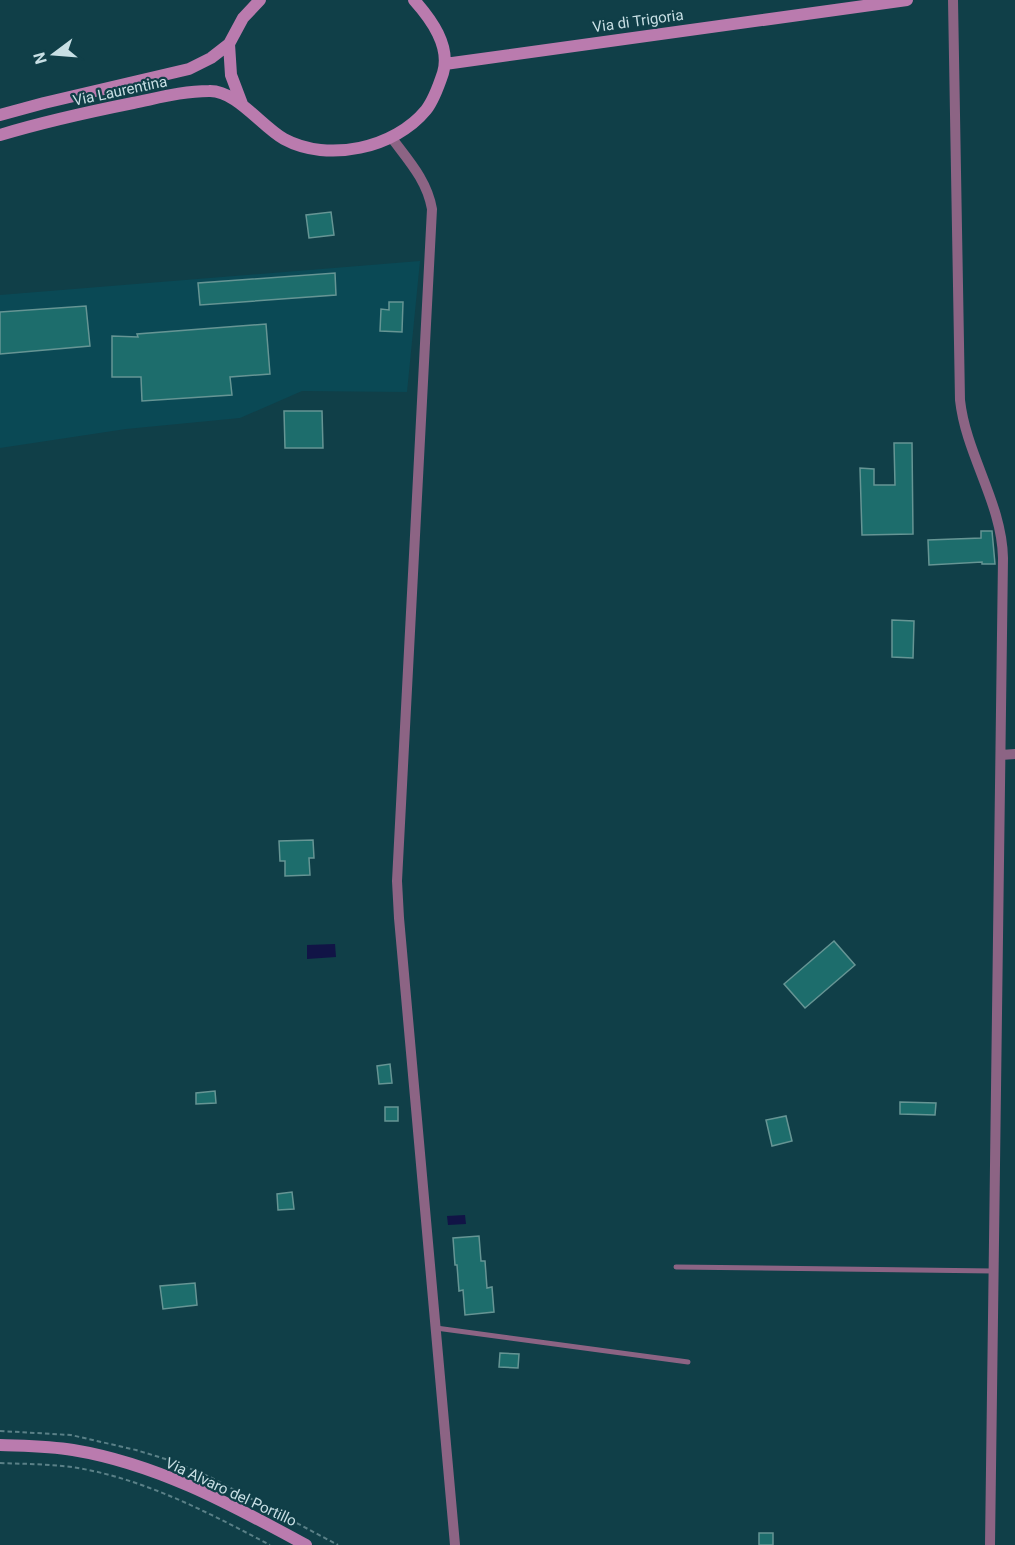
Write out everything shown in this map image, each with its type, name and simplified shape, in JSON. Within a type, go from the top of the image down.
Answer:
[{"type":"main road","name":"Via Laurentina","points":[[0,115],[189,69],[211,58],[229,44],[243,18],[260,0]]},
{"type":"main road","points":[[414,0],[435,27],[443,46],[445,64]]},
{"type":"main road","name":"Via di Trigoria","points":[[445,64],[908,0]]},
{"type":"main road","name":"Via Laurentina","points":[[229,44],[231,75],[243,107]]},
{"type":"main road","name":"Via Laurentina","points":[[0,135],[91,112],[188,93],[215,91],[225,94],[276,134],[306,147],[325,150],[352,149],[391,137],[411,124],[426,110],[435,93],[445,64]]},
{"type":"main road","name":"Via Alvaro del Portillo","points":[[0,1445],[74,1450],[139,1467],[194,1487],[306,1545]]},
{"type":"street","points":[[954,0],[960,400],[966,434],[1000,528],[1003,546],[990,1545]]},
{"type":"street","points":[[391,137],[422,178],[432,209],[398,881],[399,918],[455,1545]]},
{"type":"street","points":[[1003,577],[1015,577]]},
{"type":"street","points":[[1001,755],[1015,754]]},
{"type":"lane","points":[[676,1267],[993,1271]]},
{"type":"lane","points":[[436,1328],[688,1362]]},
{"type":"path","points":[[0,1463],[78,1468],[163,1492],[201,1508],[270,1545]]},
{"type":"shaded area","points":[[420,261],[407,392],[302,391],[240,418],[126,429],[0,448],[0,295]]},
{"type":"shaded area","points":[[335,944],[336,957],[307,959],[307,945]]},
{"type":"shaded area","points":[[465,1215],[466,1224],[448,1225],[447,1216]]},
{"type":"building","points":[[331,212],[334,235],[309,238],[306,215]]},
{"type":"building","points":[[335,273],[336,295],[200,305],[198,283]]},
{"type":"building","points":[[389,302],[403,302],[402,332],[380,331],[381,309],[389,310]]},
{"type":"building","points":[[86,306],[90,346],[0,354],[0,312]]},
{"type":"building","points":[[266,324],[270,374],[230,377],[232,395],[142,401],[141,377],[112,377],[112,336],[138,337],[137,334]]},
{"type":"building","points":[[284,411],[322,411],[323,448],[285,448]]},
{"type":"building","points":[[894,443],[912,443],[913,534],[862,535],[860,468],[874,469],[874,485],[895,485]]},
{"type":"building","points":[[981,531],[992,531],[995,564],[982,564],[982,562],[929,565],[928,540],[981,538]]},
{"type":"building","points":[[892,620],[914,621],[913,658],[892,657]]},
{"type":"building","points":[[313,840],[314,858],[309,858],[310,875],[285,876],[285,861],[280,861],[279,841]]},
{"type":"building","points":[[834,941],[855,965],[805,1008],[784,984]]},
{"type":"building","points":[[390,1064],[392,1083],[379,1084],[377,1066]]},
{"type":"building","points":[[215,1091],[216,1103],[196,1104],[196,1093]]},
{"type":"building","points":[[900,1102],[936,1103],[935,1115],[900,1114]]},
{"type":"building","points":[[385,1107],[398,1107],[398,1121],[385,1121]]},
{"type":"building","points":[[786,1116],[792,1141],[772,1146],[766,1120]]},
{"type":"building","points":[[292,1192],[294,1209],[278,1210],[277,1194]]},
{"type":"building","points":[[479,1236],[481,1261],[485,1261],[487,1288],[492,1287],[494,1312],[465,1315],[463,1290],[459,1291],[453,1238]]},
{"type":"building","points":[[195,1283],[197,1305],[163,1309],[160,1286]]},
{"type":"building","points":[[500,1353],[519,1354],[518,1368],[499,1367]]},
{"type":"building","points":[[759,1533],[773,1533],[773,1545],[759,1545]]}]
